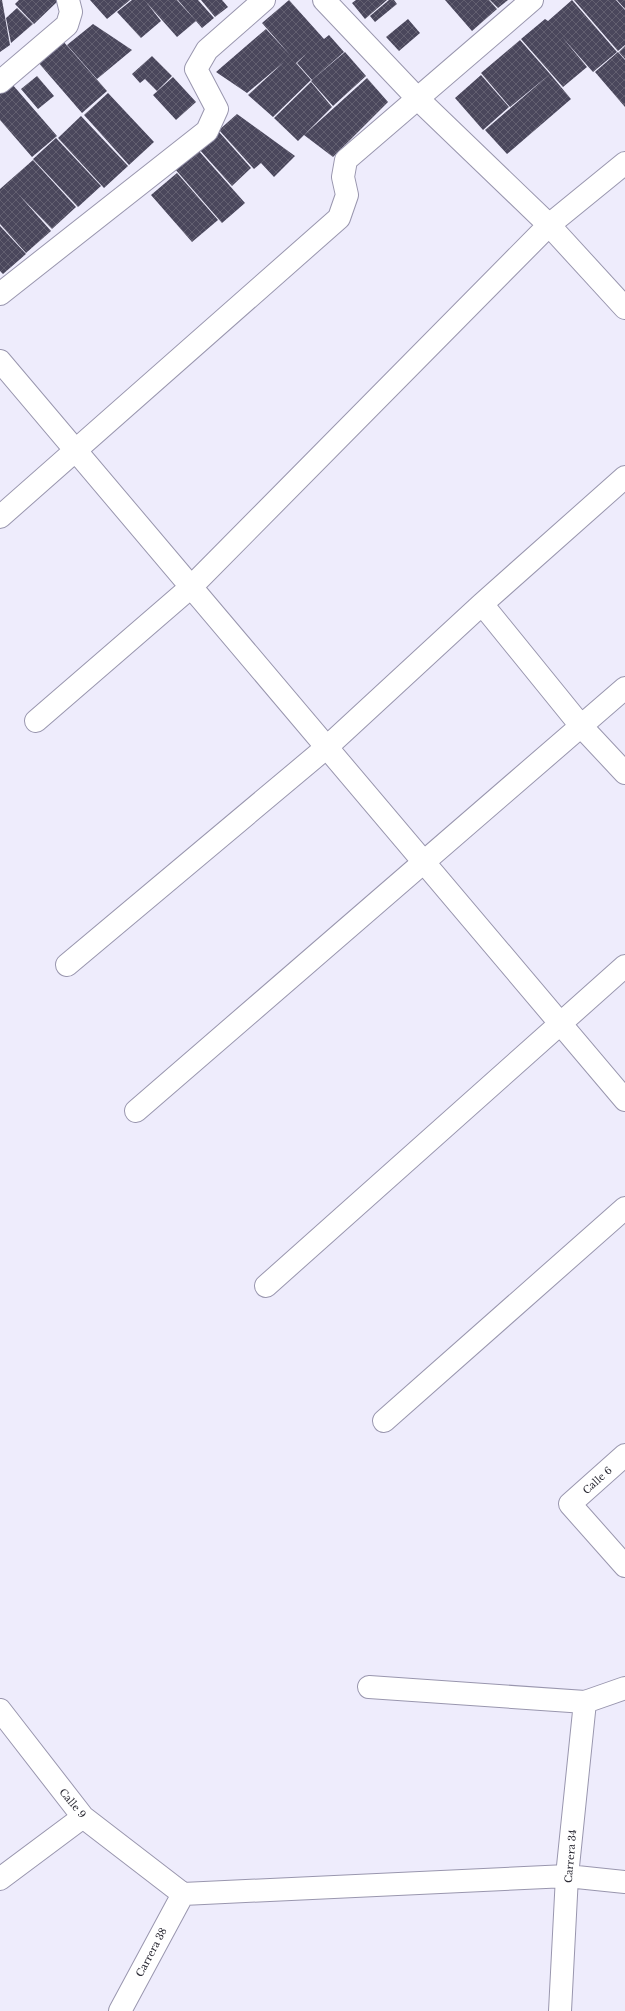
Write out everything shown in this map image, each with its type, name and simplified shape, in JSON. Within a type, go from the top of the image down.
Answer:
[{"type":"street","points":[[0,82],[67,25],[71,12],[68,0]]},
{"type":"street","points":[[0,294],[207,131],[217,109],[196,69],[207,50],[264,0]]},
{"type":"street","points":[[324,0],[418,99],[550,225],[625,308]]},
{"type":"street","points":[[0,517],[339,218],[348,195],[344,177],[346,160],[532,0]]},
{"type":"street","points":[[36,721],[191,587],[550,225],[625,163]]},
{"type":"street","points":[[0,361],[625,1100]]},
{"type":"street","points":[[67,965],[327,747],[482,604],[625,477]]},
{"type":"street","points":[[482,604],[581,726],[625,773]]},
{"type":"street","points":[[136,1111],[625,688]]},
{"type":"street","points":[[266,1286],[625,966]]},
{"type":"street","points":[[384,1420],[625,1208]]},
{"type":"street","name":"Calle 6","points":[[625,1455],[570,1504],[625,1566]]},
{"type":"street","points":[[369,1687],[585,1702],[625,1688]]},
{"type":"street","name":"Carrera 34","points":[[560,2011],[568,1876],[585,1702]]},
{"type":"street","name":"Calle 9","points":[[0,1710],[83,1817],[183,1894]]},
{"type":"street","points":[[0,1879],[83,1817]]},
{"type":"street","points":[[183,1894],[568,1876],[625,1882]]},
{"type":"street","name":"Carrera 38","points":[[120,2011],[183,1894]]},
{"type":"building","points":[[0,0],[2,0],[10,45],[0,52]]},
{"type":"building","points":[[19,0],[59,0],[34,24],[15,4]]},
{"type":"building","points":[[90,0],[130,0],[107,19]]},
{"type":"building","points":[[132,0],[177,0],[196,21],[177,37],[146,2],[161,21],[141,38],[117,12]]},
{"type":"building","points":[[178,0],[198,0],[214,18],[202,28]]},
{"type":"building","points":[[201,0],[222,0],[228,7],[215,17]]},
{"type":"building","points":[[289,0],[324,39],[329,35],[344,52],[312,80],[297,63],[306,54],[296,63],[311,80],[273,117],[248,95],[284,62],[247,93],[216,72],[266,29],[291,56],[262,23]]},
{"type":"building","points":[[356,0],[387,0],[365,19],[352,3]]},
{"type":"building","points":[[389,0],[394,0],[397,4],[375,22],[370,16]]},
{"type":"building","points":[[445,0],[489,0],[497,9],[472,31]]},
{"type":"building","points":[[490,0],[508,0],[498,8]]},
{"type":"building","points":[[572,0],[617,52],[593,72],[562,37],[587,67],[563,87],[521,39],[545,19],[548,21]]},
{"type":"building","points":[[574,0],[616,0],[625,10],[625,45],[618,51]]},
{"type":"building","points":[[617,0],[625,0],[625,9]]},
{"type":"building","points":[[17,8],[33,24],[11,43],[6,18]]},
{"type":"building","points":[[408,19],[420,33],[399,51],[386,37]]},
{"type":"building","points":[[93,24],[132,50],[97,79],[67,45]]},
{"type":"building","points":[[62,40],[107,91],[82,113],[37,61]]},
{"type":"building","points":[[520,40],[550,74],[510,107],[481,73]]},
{"type":"building","points":[[625,46],[625,59],[619,52]]},
{"type":"building","points":[[345,52],[366,76],[333,106],[311,81]]},
{"type":"building","points":[[618,52],[625,60],[625,107],[595,72]]},
{"type":"building","points":[[152,56],[172,76],[157,91],[145,79],[140,83],[132,74]]},
{"type":"building","points":[[550,74],[571,99],[507,154],[485,130]]},
{"type":"building","points":[[481,75],[509,107],[483,130],[455,98]]},
{"type":"building","points":[[37,76],[54,96],[38,109],[21,89]]},
{"type":"building","points":[[173,77],[196,102],[176,120],[153,95]]},
{"type":"building","points":[[367,78],[388,102],[333,157],[304,135]]},
{"type":"building","points":[[311,82],[332,107],[298,141],[274,118]]},
{"type":"building","points":[[12,84],[57,136],[32,157],[0,120],[0,94]]},
{"type":"building","points":[[108,93],[154,142],[129,165],[84,115]]},
{"type":"building","points":[[237,114],[295,156],[274,177],[261,163],[254,169],[219,130]]},
{"type":"building","points":[[81,116],[128,166],[104,188],[58,138]]},
{"type":"building","points":[[219,132],[251,168],[232,186],[199,149]]},
{"type":"building","points":[[56,138],[101,186],[78,207],[33,159]]},
{"type":"building","points":[[198,150],[245,203],[222,223],[175,169]]},
{"type":"building","points":[[33,160],[76,207],[52,229],[19,195],[51,231],[26,253],[0,224],[0,189]]},
{"type":"building","points":[[177,173],[218,220],[192,242],[151,195]]},
{"type":"building","points":[[0,226],[26,254],[3,274],[0,271]]}]
